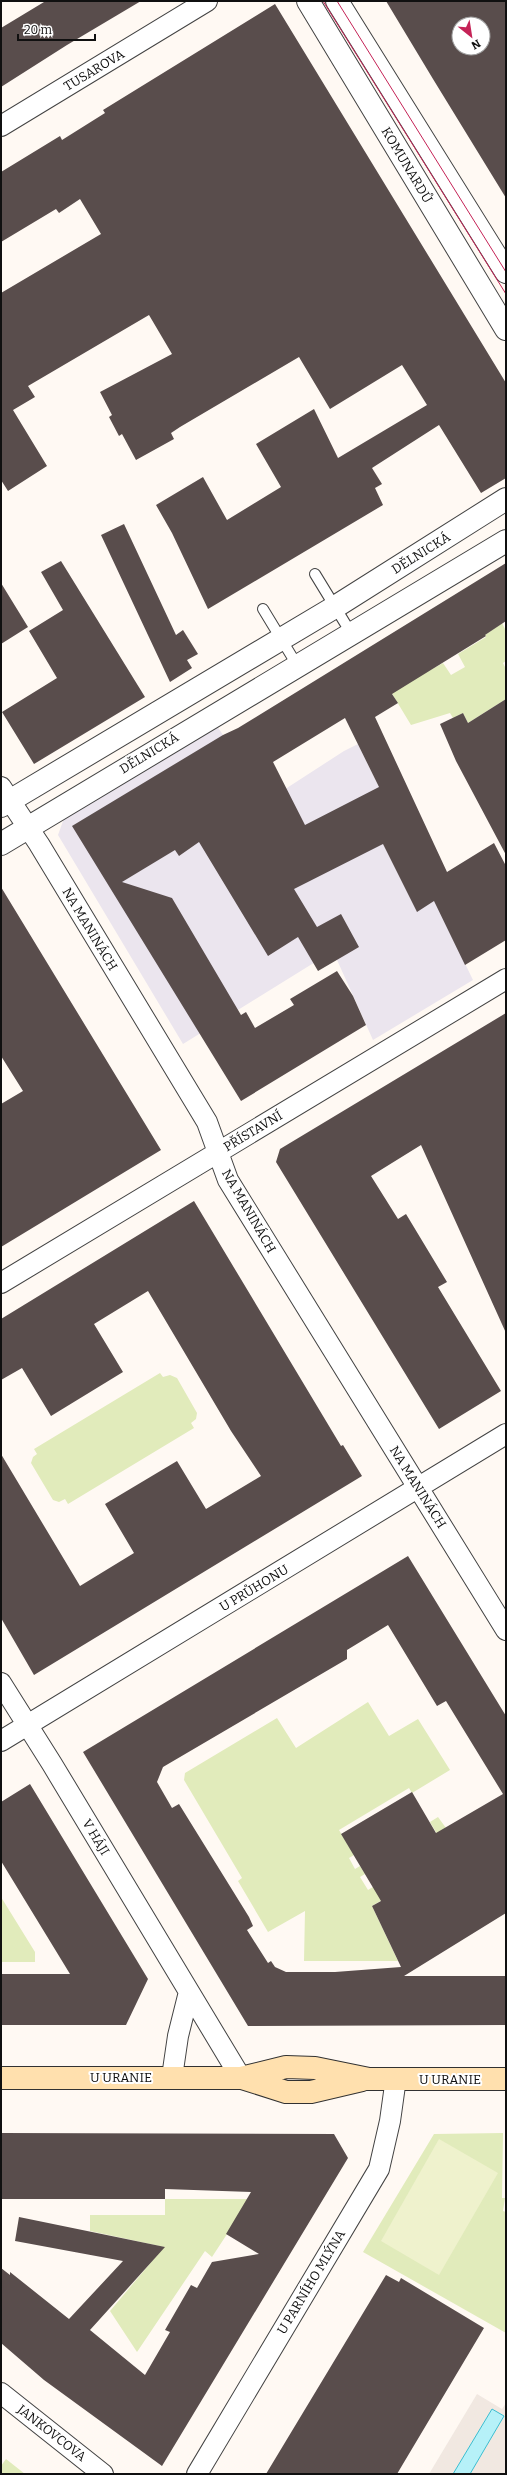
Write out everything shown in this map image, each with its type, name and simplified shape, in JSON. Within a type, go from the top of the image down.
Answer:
[{"type":"main road","name":"U URANIE","points":[[1,2078],[241,2078],[286,2092],[311,2092],[369,2079],[506,2079]]},
{"type":"street","name":"TUSAROVA","points":[[1,126],[208,1]]},
{"type":"street","name":"KOMUNARDŮ","points":[[308,1],[506,329]]},
{"type":"street","name":"KOMUNARDŮ","points":[[337,1],[506,272]]},
{"type":"street","name":"DĚLNICKÁ","points":[[4,798],[336,607],[506,499]]},
{"type":"street","name":"DĚLNICKÁ","points":[[1,844],[297,665],[506,541]]},
{"type":"street","name":"NA MANINÁCH","points":[[4,798],[27,827],[206,1122],[228,1180],[506,1630]]},
{"type":"street","name":"PŘÍSTAVNÍ","points":[[1,1283],[506,979]]},
{"type":"street","name":"U PRŮHONU","points":[[1,1742],[506,1434]]},
{"type":"street","name":"V HÁJI","points":[[1,1683],[241,2078]]},
{"type":"street","points":[[172,2077],[178,2036],[189,1992]]},
{"type":"street","name":"U PARNÍHO MLÝNA","points":[[196,2474],[379,2169],[390,2121],[396,2078]]},
{"type":"street","name":"JANKOVCOVA","points":[[1,2393],[103,2474]]},
{"type":"lane","points":[[315,574],[351,633]]},
{"type":"lane","points":[[263,609],[297,665]]},
{"type":"shaded area","points":[[215,723],[223,735],[259,806],[344,751],[358,744],[473,980],[373,1040],[333,951],[183,1044],[58,835],[67,810]]},
{"type":"shaded area","points":[[477,2394],[502,2409],[506,2403],[506,2474],[470,2474],[504,2416],[492,2410],[453,2474],[429,2474]]},
{"type":"green space","points":[[502,623],[506,631],[506,661],[503,663],[506,669],[506,699],[468,723],[463,713],[453,718],[450,713],[411,725],[391,692],[443,663],[451,675],[465,667],[458,654],[486,637],[485,635]]},
{"type":"green space","points":[[160,1373],[163,1377],[170,1375],[177,1378],[197,1413],[196,1419],[191,1423],[194,1428],[68,1504],[65,1499],[59,1502],[53,1500],[31,1463],[33,1457],[37,1454],[34,1449]]},
{"type":"green space","points":[[368,1702],[389,1736],[418,1719],[450,1770],[412,1793],[409,1788],[339,1830],[354,1855],[349,1858],[355,1869],[360,1866],[365,1874],[360,1877],[368,1890],[443,1844],[430,1822],[438,1817],[446,1828],[451,1826],[465,1850],[372,1906],[398,1961],[304,1961],[305,1911],[268,1932],[238,1881],[242,1878],[184,1780],[185,1773],[277,1718],[296,1748]]},
{"type":"green space","points":[[1,1897],[35,1952],[35,1962],[1,1962]]},
{"type":"green space","points":[[503,2133],[502,2198],[505,2198],[503,2211],[506,2212],[506,2333],[363,2252],[434,2134]]},
{"type":"green space","points":[[439,2139],[498,2173],[439,2275],[381,2241]]},
{"type":"green space","points":[[165,2199],[250,2199],[212,2257],[205,2251],[137,2352],[110,2311],[164,2247],[90,2231],[90,2215],[165,2215]]},
{"type":"green space","points":[[6,2459],[25,2474],[1,2474],[1,2466]]},
{"type":"water","points":[[492,2409],[504,2416],[470,2474],[453,2474]]},
{"type":"building","points":[[141,1],[67,45],[1,87],[1,28],[44,2]]},
{"type":"building","points":[[386,1],[506,1],[506,198],[433,79]]},
{"type":"building","points":[[275,4],[506,383],[506,478],[481,493],[439,425],[372,468],[382,484],[375,488],[383,505],[208,609],[172,533],[156,505],[203,477],[227,520],[281,487],[256,444],[314,409],[338,458],[427,405],[402,365],[330,409],[299,357],[180,427],[171,433],[174,439],[136,460],[122,434],[119,436],[109,417],[112,415],[100,392],[172,354],[149,315],[28,386],[35,397],[13,410],[47,466],[8,491],[1,480],[1,293],[101,234],[80,199],[59,213],[56,209],[1,242],[1,172],[60,136],[62,140],[105,113],[103,110]]},
{"type":"building","points":[[124,524],[176,635],[183,630],[198,654],[187,660],[192,668],[170,682],[101,535]]},
{"type":"building","points":[[61,561],[145,697],[34,764],[2,712],[57,678],[29,631],[63,610],[41,572]]},
{"type":"building","points":[[506,563],[506,621],[485,635],[486,636],[392,694],[398,703],[375,717],[447,872],[494,843],[506,866],[506,940],[465,965],[434,901],[417,912],[383,844],[294,889],[317,927],[341,914],[359,947],[318,971],[298,937],[268,956],[199,842],[179,856],[175,850],[122,882],[172,898],[241,1015],[246,1012],[255,1028],[294,1005],[290,999],[337,971],[353,996],[366,1025],[241,1101],[72,826],[223,735],[238,728]],"holes":[[[345,718],[379,787],[305,825],[273,762]]]},
{"type":"building","points":[[1,583],[28,627],[1,644]]},
{"type":"building","points":[[506,699],[506,855],[456,761],[440,724],[463,713],[468,723]]},
{"type":"building","points":[[1,887],[161,1150],[1,1247],[1,1104],[23,1091],[1,1056]]},
{"type":"building","points":[[506,1013],[506,1333],[421,1145],[371,1176],[398,1219],[406,1214],[447,1282],[438,1287],[501,1391],[439,1429],[276,1162],[280,1149]]},
{"type":"building","points":[[194,1201],[341,1446],[343,1445],[362,1476],[34,1675],[1,1618],[1,1454],[80,1586],[134,1553],[105,1504],[177,1461],[206,1509],[261,1476],[231,1431],[148,1291],[94,1324],[123,1372],[51,1416],[22,1368],[1,1380],[1,1319]]},
{"type":"building","points":[[408,1556],[506,1716],[506,1913],[404,1976],[506,1976],[506,2025],[248,2026],[83,1752]],"holes":[[[388,1625],[437,1706],[446,1701],[503,1794],[436,1833],[412,1792],[341,1834],[381,1901],[372,1906],[401,1967],[335,1972],[286,1972],[275,1967],[271,1961],[268,1963],[247,1930],[253,1926],[249,1917],[179,1804],[172,1808],[157,1782],[163,1767],[347,1659],[347,1650]]]},
{"type":"building","points":[[30,1784],[148,1979],[126,2025],[1,2025],[1,1974],[70,1974],[1,1861],[1,1802]]},
{"type":"building","points":[[1,2133],[334,2134],[348,2158],[162,2466],[44,2380],[1,2343],[1,2268],[10,2275],[10,2272],[69,2319],[123,2261],[15,2241],[19,2217],[165,2247],[90,2330],[145,2375],[170,2332],[165,2330],[191,2285],[197,2288],[212,2262],[259,2254],[226,2234],[251,2192],[165,2189],[165,2199],[1,2199]]},
{"type":"building","points":[[386,2275],[399,2282],[401,2278],[484,2328],[397,2474],[266,2474]]},
{"type":"tram line","points":[[323,1],[506,294]]},
{"type":"tram line","points":[[337,1],[506,272]]}]
